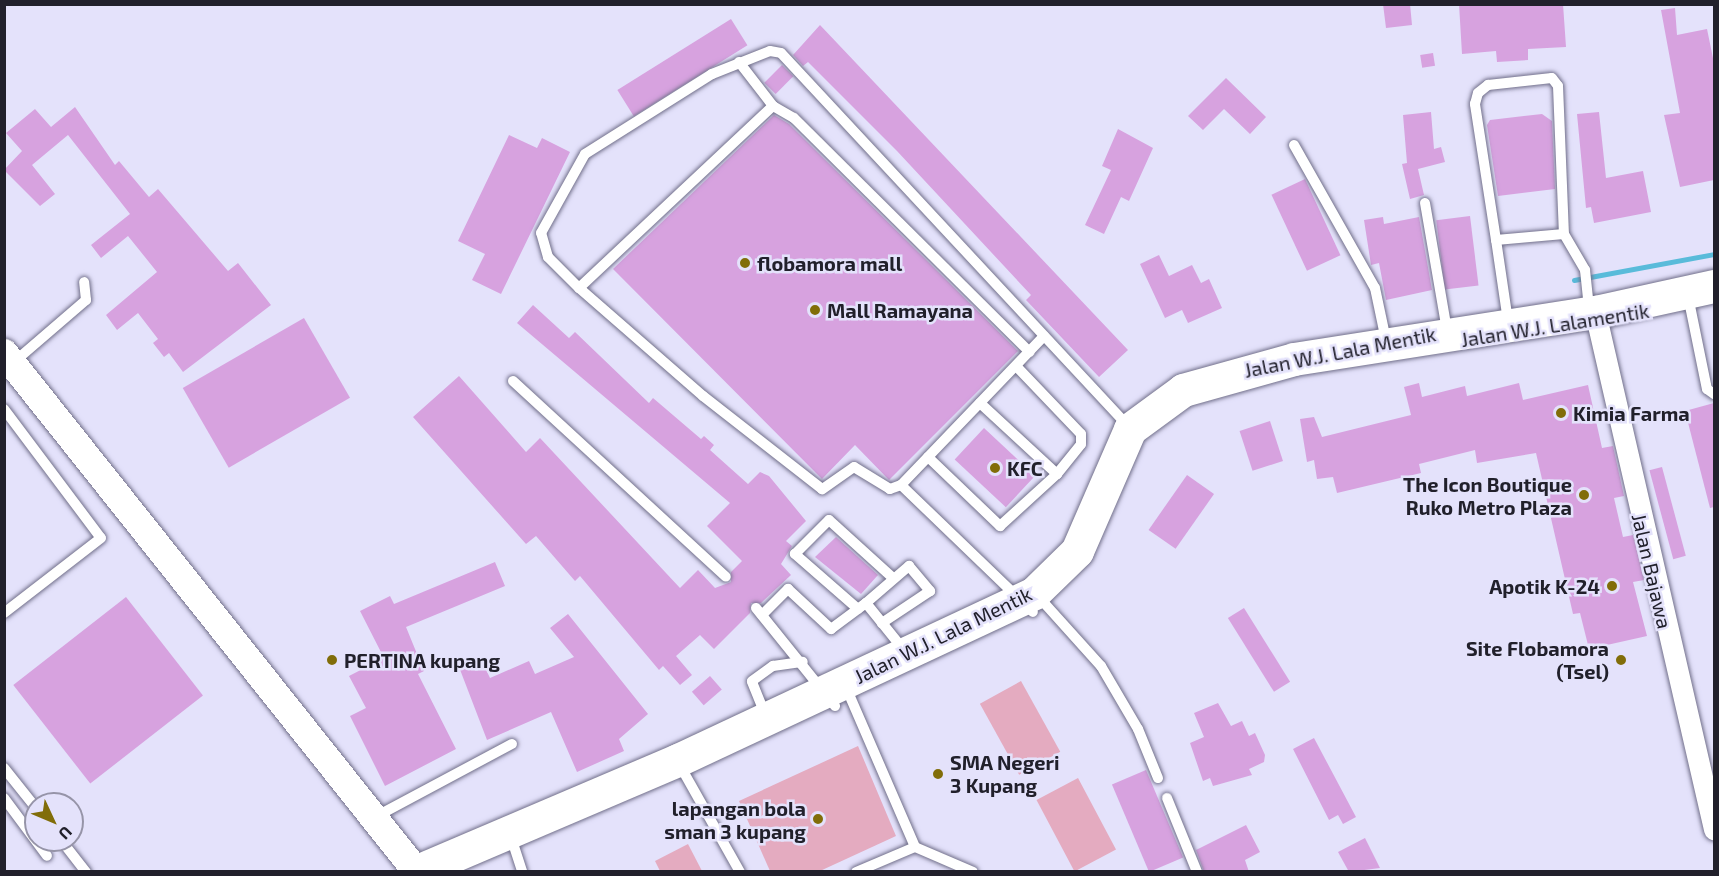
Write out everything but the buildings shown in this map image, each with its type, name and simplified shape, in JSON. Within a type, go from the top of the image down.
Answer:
[{"type":"main road","name":"Jalan W.J. Lalamentik","points":[[1136,434],[1169,410],[1207,393],[1387,347],[1701,294]]},
{"type":"main road","name":"Jalan W.J. Lala Mentik","points":[[416,871],[515,850],[681,769],[767,717],[839,694],[907,653],[1034,602],[1077,551],[1136,434]]},
{"type":"main road","points":[[681,769],[1034,602]]},
{"type":"main road","points":[[458,872],[515,850]]},
{"type":"street","name":"Jalan Bajawa","points":[[1592,312],[1714,829]]},
{"type":"street","points":[[7,362],[377,816],[416,871]]},
{"type":"lane","points":[[1044,336],[901,485],[890,489],[854,467],[822,489],[808,483],[579,288],[541,244],[542,233],[574,170],[585,154],[637,120],[739,62],[770,51],[789,60],[1136,434]]},
{"type":"lane","points":[[739,62],[773,106],[794,118],[1029,352]]},
{"type":"lane","points":[[1510,327],[1475,104],[1478,93],[1488,85],[1552,78],[1558,87],[1564,234],[1585,270],[1592,312]]},
{"type":"lane","points":[[579,288],[773,106]]},
{"type":"lane","points":[[1294,145],[1375,288],[1387,347]]},
{"type":"lane","points":[[1425,203],[1448,337]]},
{"type":"lane","points":[[1496,240],[1564,234]]},
{"type":"lane","points":[[7,362],[86,300],[84,282]]},
{"type":"lane","points":[[1701,294],[1707,389],[1714,394]]},
{"type":"lane","points":[[928,457],[1000,526],[1057,474],[1082,444],[1081,434],[1016,366]]},
{"type":"lane","points":[[513,381],[726,577]]},
{"type":"lane","points":[[980,403],[1057,474]]},
{"type":"lane","points":[[4,409],[101,538],[4,613]]},
{"type":"lane","points":[[901,485],[1034,602],[1101,666],[1138,729],[1158,778]]},
{"type":"lane","points":[[893,578],[829,520],[795,554],[882,623],[907,653]]},
{"type":"lane","points":[[882,623],[930,591],[909,566],[831,629],[788,590],[759,611],[803,662],[839,694],[915,847],[973,872]]},
{"type":"lane","points":[[767,717],[752,681],[773,666],[803,662]]},
{"type":"lane","points":[[377,816],[512,744]]},
{"type":"lane","points":[[4,768],[24,793]]},
{"type":"lane","points":[[681,769],[740,872]]},
{"type":"lane","points":[[18,786],[4,797],[47,856]]},
{"type":"lane","points":[[1167,798],[1197,872]]},
{"type":"lane","points":[[856,872],[915,847]]},
{"type":"lane","points":[[70,852],[86,872]]},
{"type":"shaded area","points":[[1021,681],[1060,752],[1019,775],[980,704]]},
{"type":"shaded area","name":"lapangan bola sman 3 kupang","points":[[858,746],[896,836],[820,871],[770,871],[739,801]]},
{"type":"shaded area","points":[[1078,778],[1116,850],[1075,872],[1037,800]]},
{"type":"shaded area","points":[[688,844],[702,871],[660,871],[655,861]]},
{"type":"waterway","points":[[1574,280],[1714,254]]},
{"type":"place","name":"flobamora mall","points":[[745,263]]},
{"type":"place","name":"Mall Ramayana","points":[[815,310]]},
{"type":"place","name":"Kimia Farma","points":[[1561,413]]},
{"type":"place","name":"KFC","points":[[995,468]]},
{"type":"place","name":"The Icon Boutique Ruko Metro Plaza","points":[[1584,495]]},
{"type":"place","name":"Apotik K-24","points":[[1612,586]]},
{"type":"place","name":"PERTINA kupang","points":[[332,660]]},
{"type":"place","name":"Site Flobamora (Tsel)","points":[[1621,660]]},
{"type":"place","name":"SMA Negeri 3 Kupang","points":[[938,774]]},
{"type":"place","name":"lapangan bola sman 3 kupang","points":[[818,819]]}]
